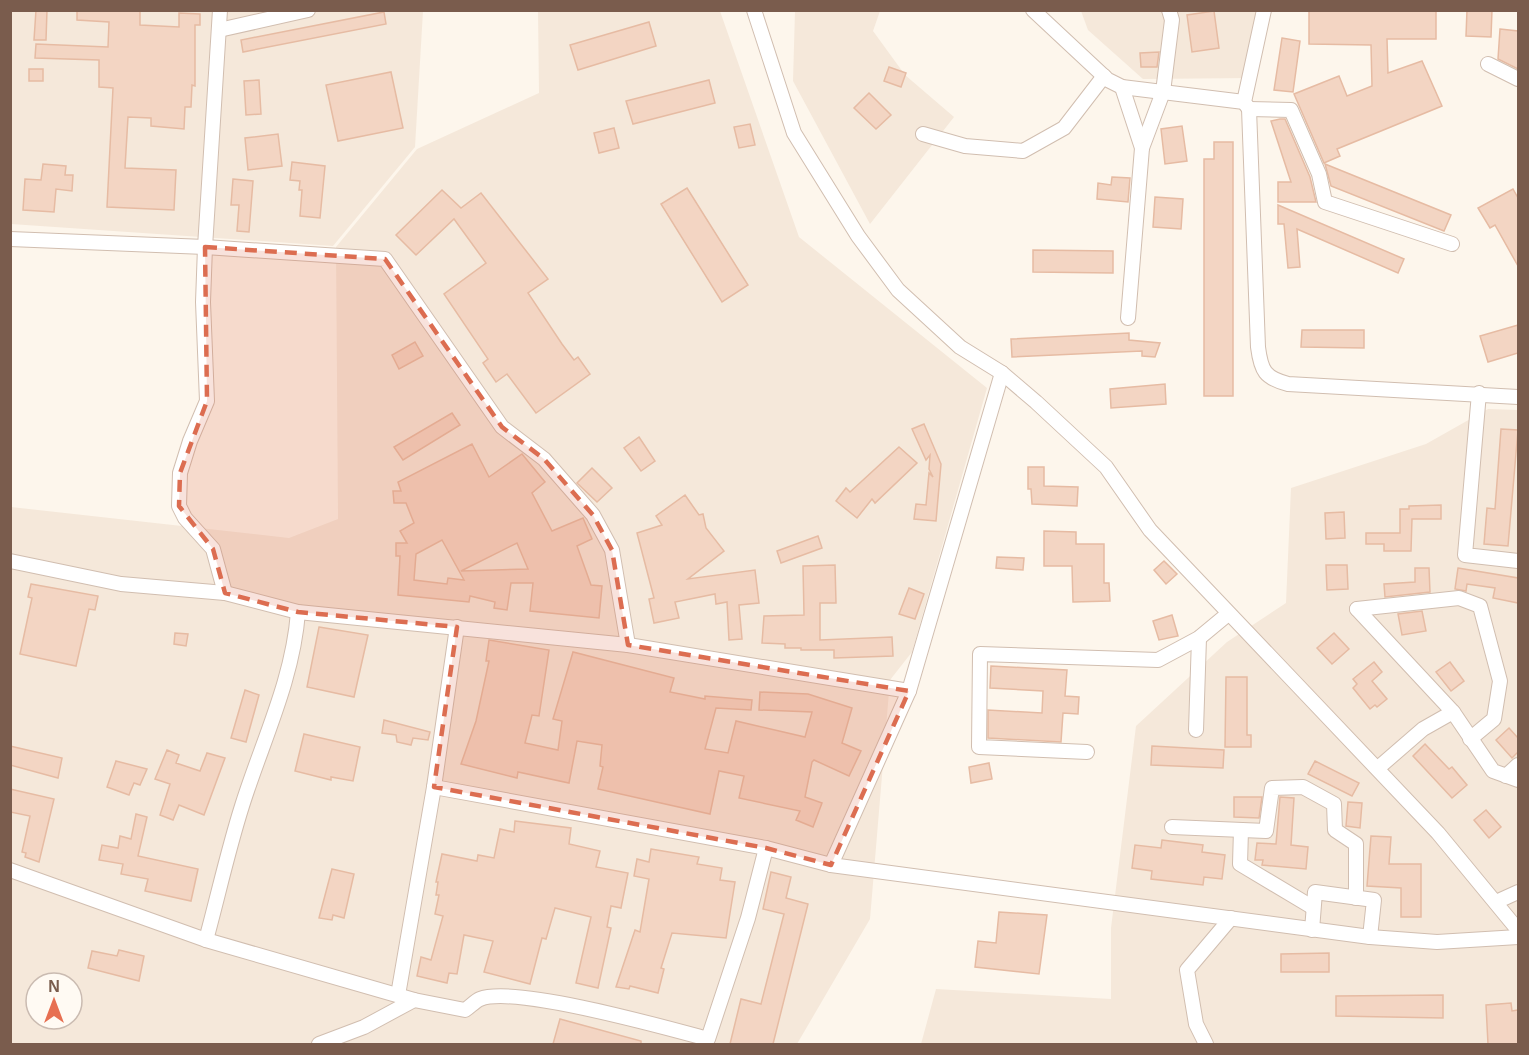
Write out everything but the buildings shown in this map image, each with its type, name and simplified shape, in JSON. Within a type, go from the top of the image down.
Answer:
[{"type":"street","points":[[220,10],[203,302],[207,401],[190,441],[180,473],[179,506],[184,518],[213,549],[225,593]]},
{"type":"street","points":[[219,30],[308,10]]},
{"type":"street","points":[[754,10],[794,134],[858,236],[898,290],[960,347],[1002,373],[1106,466],[1150,530],[1228,614],[1277,661],[1438,833],[1518,930]]},
{"type":"street","points":[[1033,10],[1104,76],[1122,87],[1247,106],[1291,110],[1319,174],[1325,202],[1452,244]]},
{"type":"street","points":[[1128,318],[1142,148],[1163,92],[1172,21],[1169,10]]},
{"type":"street","points":[[1264,10],[1247,106],[1258,347],[1265,372],[1272,380],[1288,384],[1518,397]]},
{"type":"street","points":[[1488,64],[1518,79]]},
{"type":"street","points":[[923,134],[965,146],[1023,151],[1064,128],[1104,76]]},
{"type":"street","points":[[1122,87],[1142,148]]},
{"type":"street","points":[[10,239],[205,247],[385,259],[502,427],[544,459],[592,515],[612,550],[628,645]]},
{"type":"street","points":[[831,865],[909,691],[1002,373]]},
{"type":"street","points":[[1479,393],[1465,555],[1518,557]]},
{"type":"street","points":[[10,561],[121,584],[225,593],[298,612],[628,645],[909,691]]},
{"type":"street","points":[[1470,739],[1494,719],[1500,681],[1480,606],[1459,598],[1357,609],[1453,712],[1470,739],[1493,771],[1512,778],[1518,765]]},
{"type":"street","points":[[206,940],[242,807],[286,679],[296,642],[298,612]]},
{"type":"street","points":[[1087,752],[979,747],[980,654],[1158,660],[1199,638],[1228,614]]},
{"type":"street","points":[[398,995],[434,787],[457,627]]},
{"type":"street","points":[[1196,730],[1199,638]]},
{"type":"street","points":[[1378,768],[1423,729],[1453,712]]},
{"type":"street","points":[[434,787],[766,848],[831,865],[1370,937],[1437,942],[1518,937]]},
{"type":"street","points":[[1172,827],[1266,831],[1272,788],[1303,787],[1334,804],[1335,830],[1356,844],[1356,898]]},
{"type":"street","points":[[1241,830],[1240,864],[1312,907]]},
{"type":"street","points":[[10,870],[206,940],[414,1000],[465,1010],[480,999],[500,997],[571,1005],[708,1039],[748,918],[766,848]]},
{"type":"street","points":[[1312,930],[1312,907],[1315,892],[1374,900],[1370,937]]},
{"type":"street","points":[[1496,902],[1518,892]]},
{"type":"street","points":[[1206,1044],[1196,1024],[1187,970],[1231,918]]},
{"type":"street","points":[[320,1044],[364,1028],[414,1000]]},
{"type":"highlighted area","points":[[205,247],[385,259],[502,427],[544,459],[593,515],[612,550],[628,645],[909,691],[831,865],[766,848],[434,787],[457,627],[298,612],[225,593],[213,549],[179,506],[180,473],[207,401]]},
{"type":"shaded area","points":[[10,11],[423,11],[415,147],[333,246],[11,224]]},
{"type":"shaded area","points":[[538,11],[720,11],[799,237],[987,388],[912,652],[890,680],[870,919],[797,1044],[11,1044],[11,507],[289,538],[338,519],[336,247],[417,149],[539,93]]},
{"type":"shaded area","points":[[795,11],[880,11],[873,31],[905,75],[954,117],[870,224],[793,81]]},
{"type":"shaded area","points":[[1081,11],[1259,11],[1252,78],[1143,79],[1088,30]]},
{"type":"shaded area","points":[[1488,409],[1518,410],[1518,1044],[921,1044],[936,989],[1111,999],[1111,928],[1136,726],[1227,642],[1286,603],[1291,488],[1426,444]]}]
